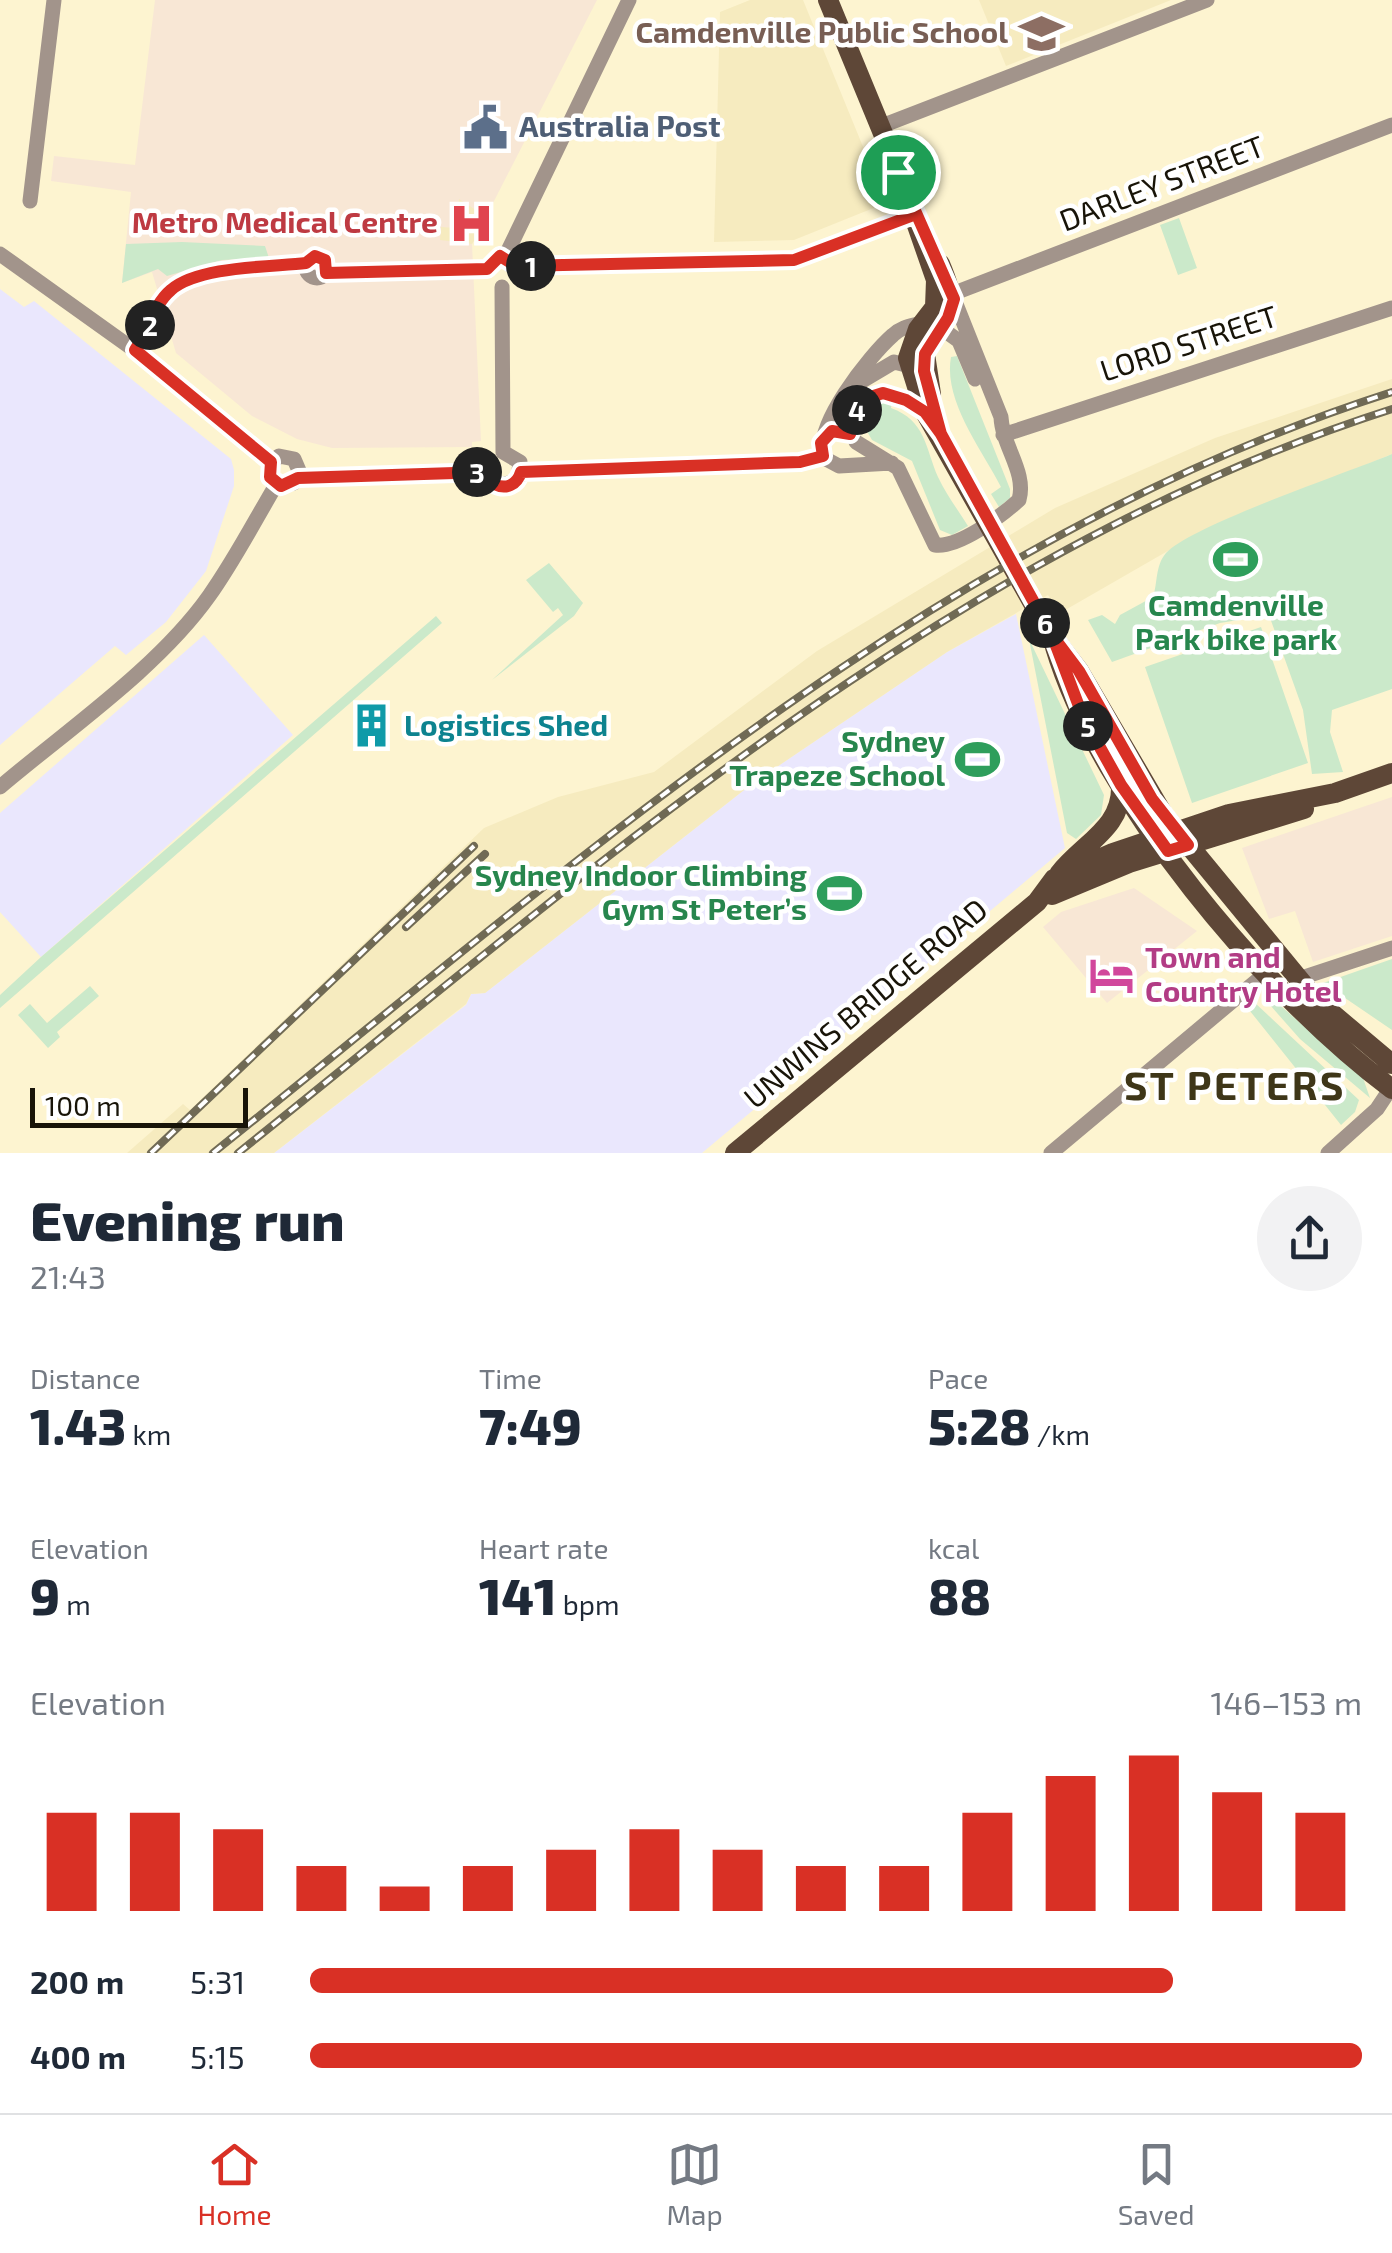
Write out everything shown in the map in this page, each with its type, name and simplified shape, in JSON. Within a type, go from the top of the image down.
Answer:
[{"type":"main road","points":[[828,0],[953,296],[932,325],[912,341],[925,412],[941,434]]},
{"type":"main road","points":[[898,172],[936,280],[932,325]]},
{"type":"main road","points":[[916,368],[941,434],[973,495],[1052,635],[1079,671],[1173,841],[1266,973],[1302,1013],[1391,1089]]},
{"type":"main road","points":[[1052,635],[1064,677],[1121,785],[1335,1018],[1392,1064]]},
{"type":"main road","points":[[1173,841],[1229,814],[1335,793],[1392,773]]},
{"type":"main road","points":[[1054,879],[1080,849],[1114,822],[1122,805],[1121,785]]},
{"type":"main road","name":"UNWINS BRIDGE ROAD","points":[[735,1153],[1036,902],[1054,879],[1173,841]]},
{"type":"main road","name":"UNWINS BRIDGE ROAD","points":[[1036,902],[1173,841]]},
{"type":"street","points":[[30,201],[54,0]]},
{"type":"street","points":[[487,269],[492,283],[502,286],[514,280],[511,262],[629,0]]},
{"type":"street","points":[[880,127],[1207,0]]},
{"type":"street","name":"DARLEY STREET","points":[[953,296],[1392,125]]},
{"type":"street","points":[[487,269],[496,258],[511,262],[794,260],[911,216]]},
{"type":"street","points":[[0,254],[135,350],[271,462]]},
{"type":"street","points":[[135,350],[170,290],[222,272],[487,269]]},
{"type":"street","points":[[502,286],[503,452]]},
{"type":"street","points":[[953,296],[1001,417],[1002,433]]},
{"type":"street","name":"LORD STREET","points":[[1002,433],[1392,308]]},
{"type":"street","points":[[826,434],[838,430],[892,463],[907,482],[930,540],[940,546],[1002,513],[1020,497],[1019,476],[959,341],[932,325],[894,333],[834,409],[821,443],[823,456],[833,465],[892,463]]},
{"type":"street","points":[[847,393],[888,365],[916,368]]},
{"type":"street","points":[[844,465],[856,453],[852,438],[859,404],[872,395],[895,395],[925,412]]},
{"type":"street","points":[[503,452],[517,458],[521,472],[515,483],[505,487],[494,484],[486,472],[492,456],[503,452]]},
{"type":"street","points":[[298,478],[298,463],[290,456],[279,456],[271,462],[268,472],[276,484],[286,486],[298,478],[486,472]]},
{"type":"street","points":[[521,472],[800,462],[823,456]]},
{"type":"street","points":[[0,788],[127,681],[182,627],[208,598],[276,484]]},
{"type":"street","points":[[1298,979],[1392,948]]},
{"type":"street","points":[[1051,1153],[1266,973]]},
{"type":"street","points":[[1328,1153],[1377,1109],[1391,1089]]},
{"type":"shaded area","points":[[155,0],[597,0],[472,244],[481,441],[472,442],[472,447],[332,448],[297,439],[252,416],[176,353],[152,272],[122,283],[131,192],[51,181],[54,156],[135,165]]},
{"type":"shaded area","points":[[750,0],[803,0],[886,203],[794,240],[714,242],[720,12]]},
{"type":"shaded area","name":"Camdenville Public School","points":[[979,0],[1171,0],[1006,66]]},
{"type":"shaded area","name":"Metro Medical Centre","points":[[459,199],[488,218],[472,244],[440,240],[441,227],[456,228]]},
{"type":"shaded area","points":[[0,289],[24,307],[34,301],[231,459],[234,486],[206,571],[166,622],[126,655],[115,646],[0,745]]},
{"type":"shaded area","points":[[1392,379],[1392,454],[1199,533],[1060,613],[1048,595],[947,652],[753,783],[485,993],[471,994],[466,1004],[274,1153],[127,1153],[183,1104],[190,1110],[484,828],[558,797],[654,772],[817,651],[1055,508],[1215,438]]},
{"type":"shaded area","points":[[1016,614],[1065,848],[702,1153],[274,1153],[466,1005],[471,994],[485,993],[753,783],[947,652]]},
{"type":"shaded area","points":[[204,635],[293,735],[41,957],[0,912],[0,813]]},
{"type":"shaded area","points":[[1392,797],[1392,936],[1313,962],[1295,911],[1269,919],[1242,848]]},
{"type":"shaded area","name":"Town and Country Hotel","points":[[1134,888],[1197,931],[1107,1003],[1043,927],[1061,912]]},
{"type":"green space","points":[[1179,218],[1197,268],[1178,275],[1160,225]]},
{"type":"green space","points":[[126,244],[265,246],[269,258],[222,260],[167,276],[158,269],[122,283]]},
{"type":"green space","points":[[957,356],[1010,489],[1010,498],[999,507],[991,494],[1001,487],[966,425],[953,391],[951,357]]},
{"type":"green space","points":[[892,401],[891,408],[903,413],[918,428],[941,483],[968,526],[952,535],[940,530],[912,461],[872,440],[861,421],[866,407]]},
{"type":"green space","points":[[1392,454],[1392,689],[1332,710],[1330,732],[1343,772],[1312,774],[1303,710],[1269,615],[1220,623],[1112,662],[1088,620],[1102,615],[1115,624],[1120,615],[1153,597],[1162,558],[1181,541],[1237,514]]},
{"type":"green space","points":[[549,563],[583,603],[574,616],[492,680],[563,615],[558,608],[553,612],[526,580]]},
{"type":"green space","points":[[436,616],[442,623],[0,1008],[0,995],[41,957]]},
{"type":"green space","points":[[1261,627],[1308,763],[1192,803],[1145,667]]},
{"type":"green space","points":[[1029,639],[1104,795],[1101,815],[1076,839],[1067,833]]},
{"type":"green space","points":[[1392,959],[1392,1030],[1323,983],[1329,981]]},
{"type":"green space","points":[[90,986],[99,996],[57,1032],[60,1037],[48,1048],[18,1015],[30,1004],[47,1023]]},
{"type":"green space","points":[[1266,993],[1363,1078],[1370,1098],[1300,1039],[1262,996]]},
{"type":"green space","points":[[1254,1002],[1359,1100],[1355,1112],[1341,1125],[1246,1006]]},
{"type":"railway","points":[[213,1153],[627,822],[770,717],[916,620],[1068,531],[1226,454],[1392,392]]},
{"type":"railway","points":[[238,1153],[643,830],[783,727],[927,631],[1076,545],[1230,470],[1392,409]]},
{"type":"railway","points":[[151,1153],[474,846]]},
{"type":"railway","points":[[406,927],[485,854]]},
{"type":"place","name":"Camdenville Public School","points":[[1041,33]]},
{"type":"place","name":"Australia Post","points":[[486,127]]},
{"type":"place","name":"Metro Medical Centre","points":[[471,223]]},
{"type":"place","name":"Camdenville Park bike park","points":[[1236,559]]},
{"type":"place","name":"Logistics Shed","points":[[371,726]]},
{"type":"place","name":"Sydney Trapeze School","points":[[978,759]]},
{"type":"place","name":"Sydney Indoor Climbing Gym St Peter’s","points":[[840,893]]},
{"type":"place","name":"Town and Country Hotel","points":[[1112,975]]},
{"type":"district","name":"ST PETERS","points":[[1235,1086]]},
{"type":"route","points":[[898,172],[899,186],[911,216],[803,259],[516,266],[500,256],[487,269],[326,273],[325,260],[315,256],[306,263],[222,272],[185,282],[170,290],[135,350],[271,462],[268,472],[272,482],[281,486],[291,485],[298,478],[327,480],[444,471],[486,472],[494,484],[505,487],[515,483],[521,472],[800,462],[823,456],[820,448],[826,434],[838,430],[850,434],[857,408],[864,399],[883,393],[906,400],[925,412],[941,434],[1052,635],[1064,677],[1121,785],[1168,851],[1188,845],[1152,799],[1079,671],[1052,635],[973,495],[941,434],[936,406],[926,383],[925,354],[948,318],[954,299],[906,182],[898,172]]}]
